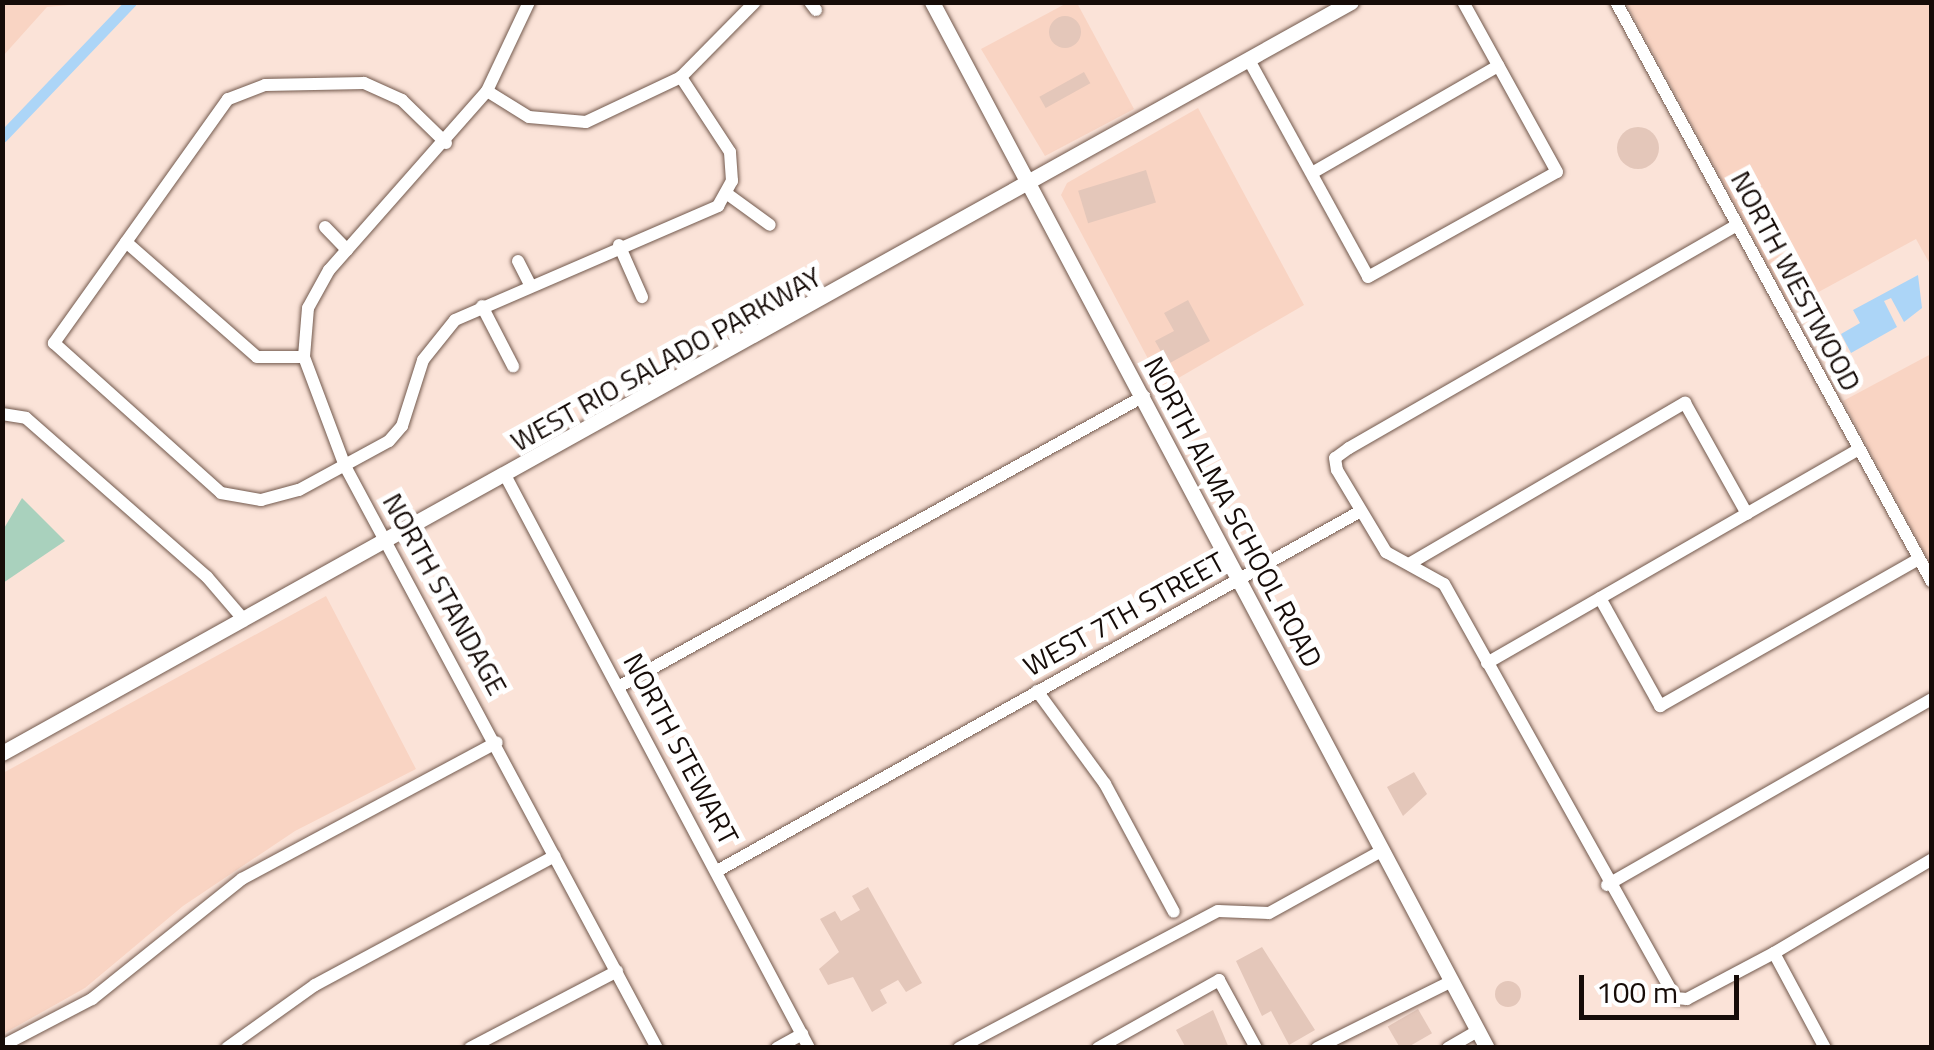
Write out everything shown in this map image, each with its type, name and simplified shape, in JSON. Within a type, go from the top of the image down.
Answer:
[{"type":"main road","name":"NORTH ALMA SCHOOL ROAD","points":[[932,2],[1487,1048]]},
{"type":"main road","name":"WEST RIO SALADO PARKWAY","points":[[2,753],[1031,187],[1351,2]]},
{"type":"street","points":[[126,242],[257,358],[304,357],[308,308],[346,250],[446,143],[487,91],[529,2]]},
{"type":"street","points":[[487,91],[529,117],[586,122],[681,76],[755,2]]},
{"type":"street","points":[[1250,62],[1368,277],[1557,172],[1463,2]]},
{"type":"street","name":"NORTH WESTWOOD","points":[[1616,2],[1932,582]]},
{"type":"street","points":[[1312,173],[1498,66]]},
{"type":"street","points":[[446,143],[402,100],[364,83],[246,90],[211,114],[54,343],[220,494],[280,498],[346,466],[402,426],[432,343],[482,306],[619,245],[702,215],[726,193],[730,152],[681,76]]},
{"type":"street","points":[[726,193],[770,226]]},
{"type":"street","points":[[1738,225],[1335,458],[1359,512],[1386,552],[1444,584],[1607,885],[1676,998],[1688,999],[1774,953],[1932,859]]},
{"type":"street","points":[[325,227],[346,250]]},
{"type":"street","points":[[619,245],[642,296]]},
{"type":"street","points":[[518,261],[529,283]]},
{"type":"street","points":[[482,306],[513,366]]},
{"type":"street","name":"NORTH STANDAGE","points":[[304,357],[346,466],[390,541],[657,1048]]},
{"type":"street","points":[[620,686],[1144,396]]},
{"type":"street","points":[[1409,564],[1685,403],[1747,514]]},
{"type":"street","points":[[2,414],[26,418],[208,577],[244,620]]},
{"type":"street","points":[[1487,663],[1858,449]]},
{"type":"street","name":"NORTH STEWART","points":[[505,476],[809,1048]]},
{"type":"street","name":"WEST 7TH STREET","points":[[717,870],[1359,512]]},
{"type":"street","points":[[1600,598],[1660,706],[1919,559]]},
{"type":"street","points":[[1037,691],[1092,763],[1174,912]]},
{"type":"street","points":[[1607,885],[1932,699]]},
{"type":"street","points":[[2,1046],[92,998],[258,870],[497,742]]},
{"type":"street","points":[[959,1048],[1218,911],[1270,914],[1383,850]]},
{"type":"street","points":[[227,1048],[354,962],[556,856]]},
{"type":"street","points":[[1774,953],[1825,1048]]},
{"type":"street","points":[[470,1048],[618,971]]},
{"type":"street","points":[[1098,1048],[1219,980],[1256,1048]]},
{"type":"street","points":[[1317,1048],[1452,981]]},
{"type":"street","points":[[1448,1048],[1478,1031]]},
{"type":"street","points":[[777,1048],[802,1034]]},
{"type":"shaded area","points":[[3,2],[92,3],[47,7],[3,56]]},
{"type":"shaded area","points":[[1067,3],[1077,3],[1134,109],[1045,156],[981,49]]},
{"type":"shaded area","points":[[1626,3],[1931,3],[1931,266],[1916,239],[1791,307]]},
{"type":"shaded area","points":[[1198,108],[1304,305],[1163,387],[1061,195],[1067,183]]},
{"type":"shaded area","points":[[1931,354],[1931,565],[1843,401]]},
{"type":"shaded area","points":[[326,596],[416,769],[295,831],[183,906],[85,988],[3,1034],[3,773]]},
{"type":"green space","points":[[22,498],[65,541],[3,583],[3,530]]},
{"type":"water","points":[[1918,275],[1922,308],[1904,322],[1891,298],[1884,301],[1897,327],[1851,353],[1841,334],[1860,323],[1853,310]]},
{"type":"building","points":[[1065,16],[1076,21],[1081,32],[1076,43],[1065,48],[1054,43],[1049,32],[1054,21]]},
{"type":"building","points":[[1084,72],[1090,83],[1046,108],[1039,97]]},
{"type":"building","points":[[1638,127],[1653,133],[1659,148],[1653,163],[1638,169],[1623,163],[1617,148],[1623,133]]},
{"type":"building","points":[[1146,170],[1156,203],[1088,223],[1078,191]]},
{"type":"building","points":[[1188,300],[1210,341],[1168,364],[1155,341],[1174,331],[1164,313]]},
{"type":"building","points":[[1414,772],[1427,794],[1403,816],[1387,787]]},
{"type":"building","points":[[868,887],[922,983],[906,992],[898,980],[880,990],[887,1003],[872,1012],[853,977],[828,985],[819,969],[839,952],[820,919],[835,911],[841,921],[860,910],[852,896]]},
{"type":"building","points":[[1262,947],[1315,1030],[1289,1045],[1271,1011],[1262,1016],[1236,961]]},
{"type":"building","points":[[1508,981],[1517,985],[1521,994],[1517,1003],[1508,1007],[1499,1003],[1495,994],[1499,985]]},
{"type":"building","points":[[1418,1009],[1432,1033],[1400,1048],[1388,1026]]},
{"type":"building","points":[[1213,1010],[1229,1048],[1186,1048],[1176,1030]]},
{"type":"waterway","points":[[2,137],[131,2]]}]
